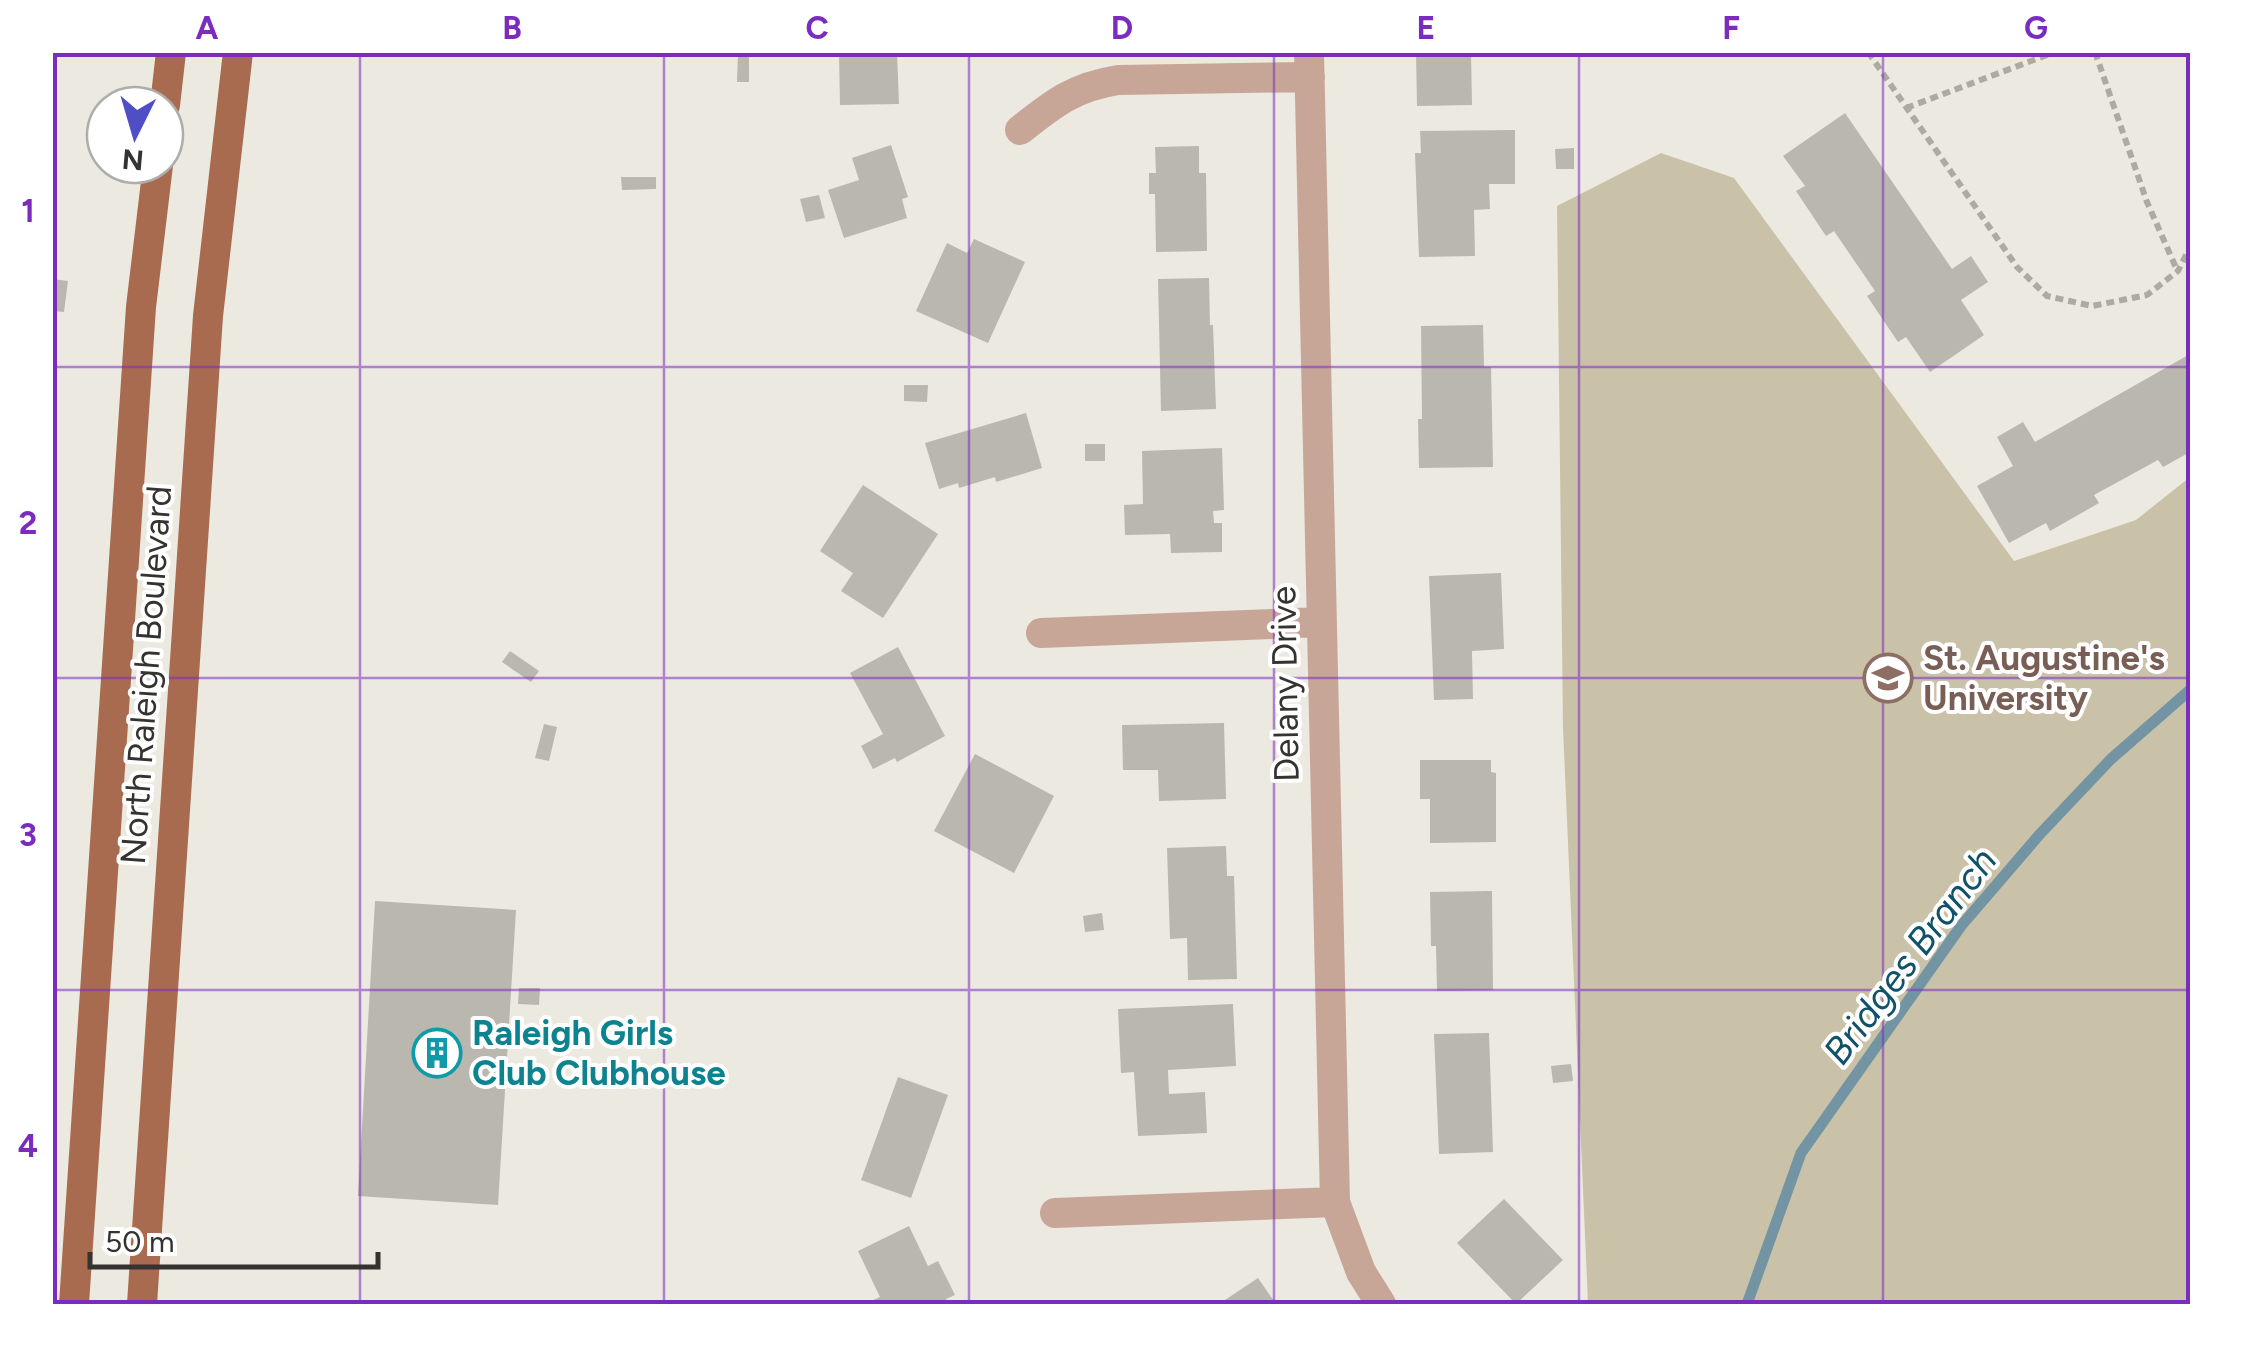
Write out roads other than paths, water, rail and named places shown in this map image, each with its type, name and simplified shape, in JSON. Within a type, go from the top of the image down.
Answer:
[{"type":"main road","points":[[167,85],[171,52]]},
{"type":"main road","name":"North Raleigh Boulevard","points":[[142,1304],[208,316],[238,52]]},
{"type":"main road","name":"North Raleigh Boulevard","points":[[74,1304],[141,307],[156,185]]},
{"type":"street","points":[[1020,130],[1055,102],[1090,85],[1309,65]]},
{"type":"street","name":"Delany Drive","points":[[1309,65],[1335,1202],[1361,1272],[1381,1304]]},
{"type":"street","points":[[1041,633],[1320,622]]},
{"type":"street","points":[[1054,1213],[1335,1202]]},
{"type":"waterway","name":"Bridges Branch","points":[[1747,1304],[1801,1153],[1961,926],[2111,759],[2190,690]]},
{"type":"place","name":"St. Augustine's University","points":[[1888,678]]},
{"type":"place","name":"Raleigh Girls Club Clubhouse","points":[[437,1053]]}]
